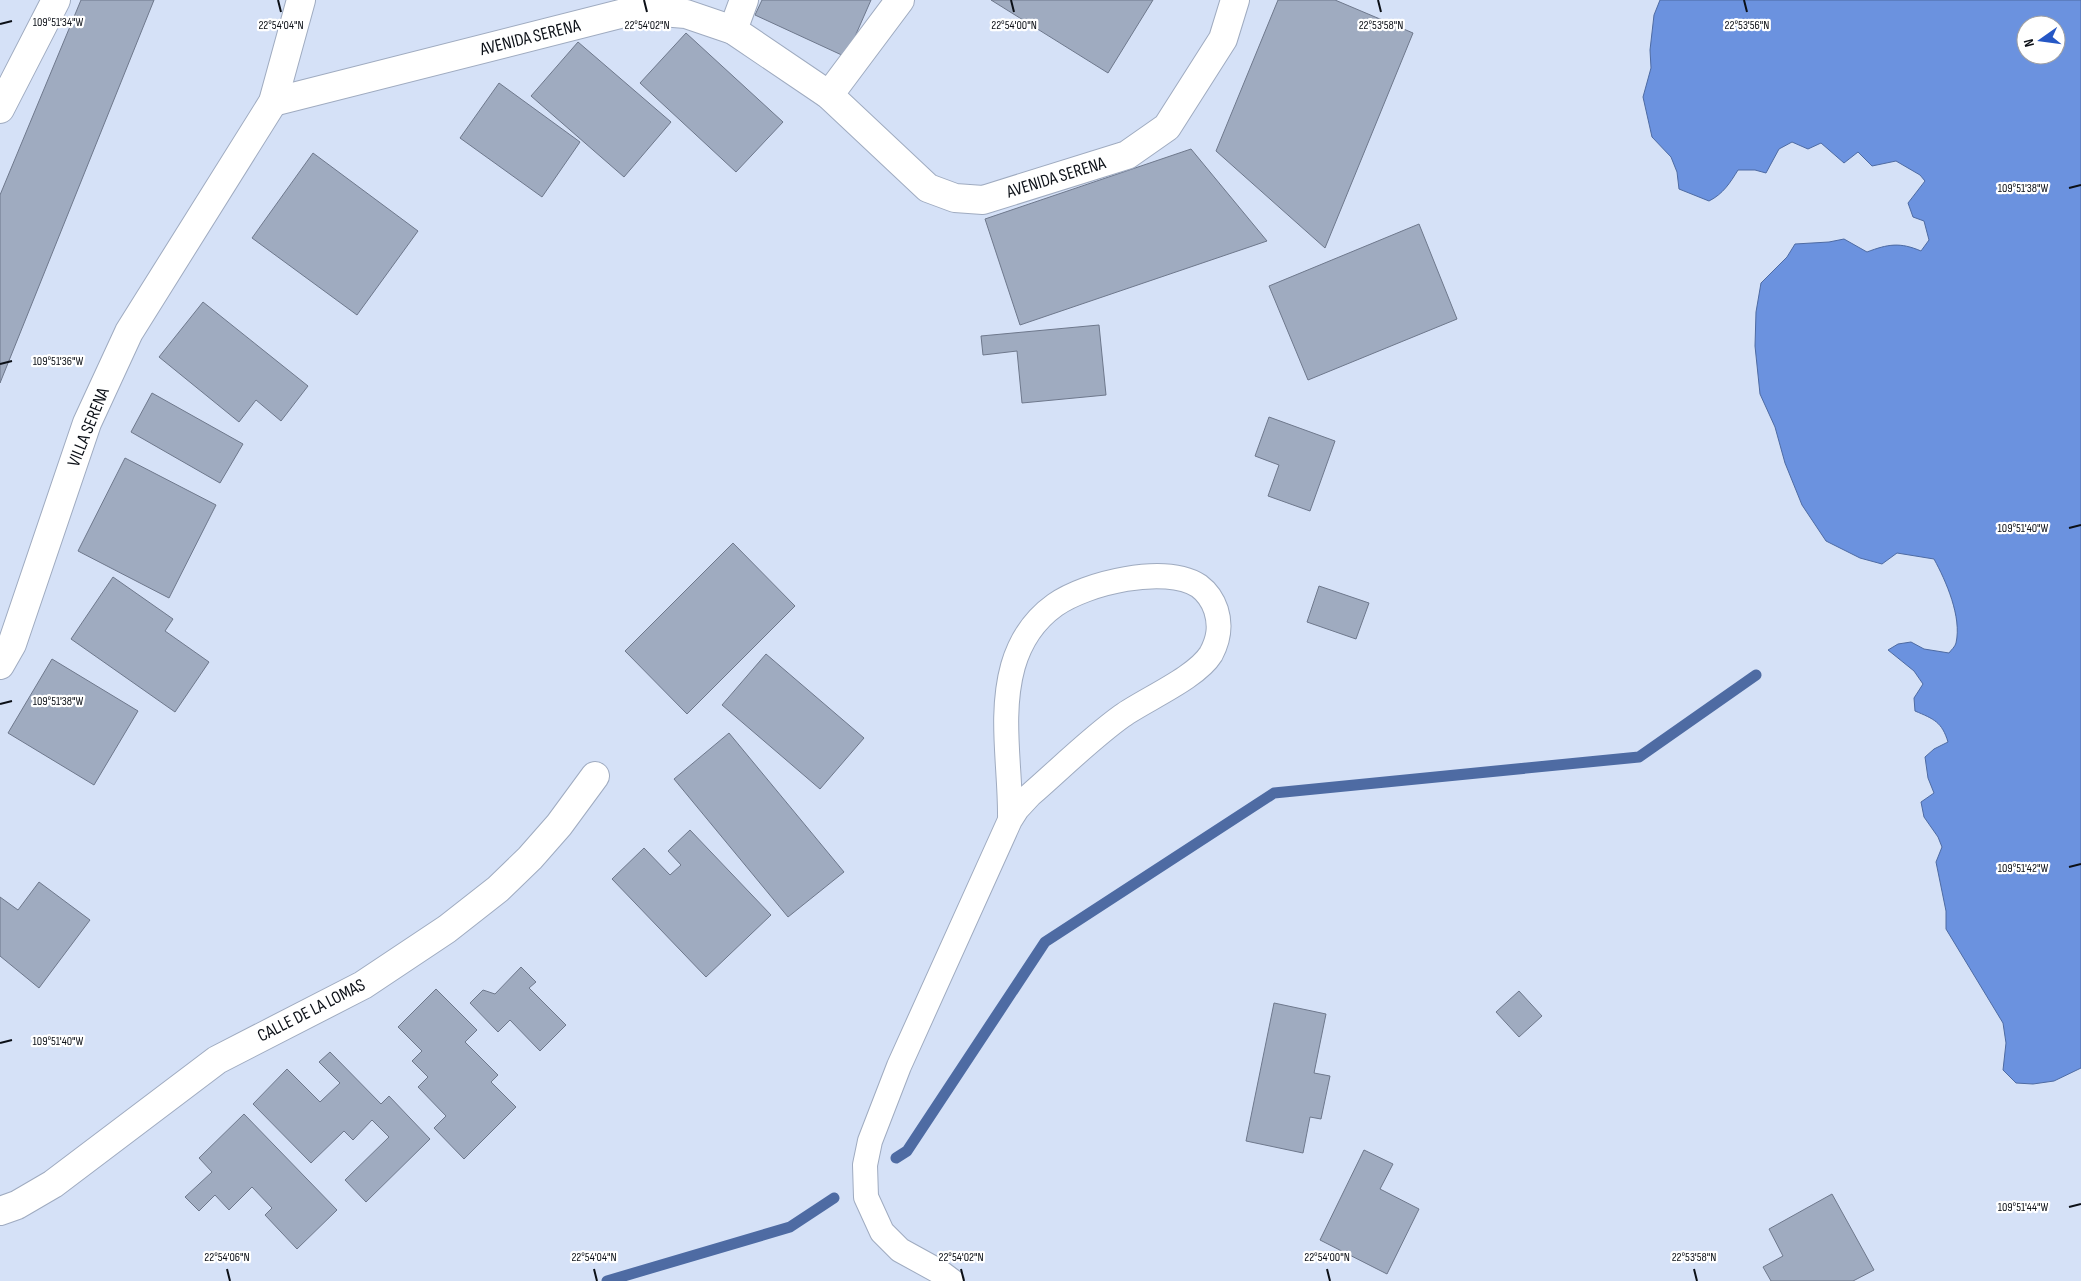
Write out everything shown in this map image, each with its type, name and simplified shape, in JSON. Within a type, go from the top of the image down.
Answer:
[{"type":"street","points":[[0,109],[56,0]]},
{"type":"street","name":"VILLA SERENA","points":[[0,665],[12,644],[87,423],[129,332],[273,102],[301,0]]},
{"type":"street","points":[[733,30],[744,0]]},
{"type":"street","points":[[829,95],[900,0]]},
{"type":"street","name":"AVENIDA SERENA","points":[[273,102],[637,5],[686,14],[733,30],[829,95],[928,188],[955,198],[983,200],[1127,155],[1167,127],[1223,39],[1235,0]]},
{"type":"street","name":"CALLE DE LA LOMAS","points":[[0,1211],[17,1206],[53,1184],[217,1060],[364,985],[447,929],[498,889],[530,858],[595,776]]},
{"type":"lane","points":[[952,1281],[940,1272],[900,1250],[882,1232],[866,1197],[865,1165],[870,1141],[898,1066],[1010,820],[1017,809],[1030,795],[1121,717],[1189,675],[1210,656],[1219,632],[1219,620],[1208,594],[1199,586],[1186,581],[1164,578],[1134,578],[1113,581],[1073,594],[1055,605],[1030,630],[1022,642],[1013,667],[1007,702],[1010,820]]},
{"type":"water","points":[[1660,0],[2081,0],[2081,1068],[2054,1081],[2033,1084],[2016,1083],[2003,1070],[2006,1043],[2003,1023],[1946,929],[1946,911],[1936,862],[1942,847],[1938,837],[1924,817],[1921,802],[1934,793],[1928,778],[1925,757],[1934,749],[1948,742],[1943,730],[1936,722],[1915,711],[1914,698],[1923,684],[1914,671],[1888,650],[1898,644],[1911,642],[1924,649],[1949,653],[1954,647],[1956,643],[1957,622],[1952,600],[1943,578],[1934,559],[1897,553],[1882,564],[1860,558],[1826,541],[1802,505],[1785,463],[1775,427],[1760,394],[1755,346],[1756,312],[1761,283],[1787,257],[1795,244],[1844,239],[1867,252],[1894,245],[1907,246],[1921,251],[1929,240],[1924,221],[1913,217],[1908,203],[1925,181],[1920,175],[1896,161],[1872,166],[1858,152],[1844,163],[1821,143],[1808,149],[1792,142],[1779,149],[1766,173],[1755,170],[1738,170],[1722,192],[1709,201],[1679,189],[1677,172],[1671,157],[1652,137],[1643,97],[1651,68],[1650,50],[1654,15]]},
{"type":"building","points":[[81,0],[154,0],[0,383],[0,195]]},
{"type":"building","points":[[762,0],[871,0],[846,57],[755,15]]},
{"type":"building","points":[[991,0],[1153,0],[1108,73]]},
{"type":"building","points":[[1278,0],[1335,0],[1413,33],[1325,248],[1216,151]]},
{"type":"building","points":[[686,33],[783,122],[736,172],[640,83]]},
{"type":"building","points":[[578,42],[671,122],[624,177],[531,96]]},
{"type":"building","points":[[499,83],[580,142],[542,197],[460,138]]},
{"type":"building","points":[[1191,149],[1267,241],[1020,325],[985,219]]},
{"type":"building","points":[[313,153],[418,231],[357,315],[252,238]]},
{"type":"building","points":[[1419,224],[1457,319],[1308,380],[1269,286]]},
{"type":"building","points":[[203,302],[308,386],[281,421],[256,400],[239,422],[159,357]]},
{"type":"building","points":[[1099,325],[1106,395],[1022,403],[1017,351],[983,355],[981,336]]},
{"type":"building","points":[[152,393],[243,444],[220,483],[131,432]]},
{"type":"building","points":[[1269,417],[1335,441],[1310,511],[1268,496],[1279,465],[1255,456]]},
{"type":"building","points":[[125,458],[216,505],[169,598],[78,551]]},
{"type":"building","points":[[733,543],[795,606],[687,714],[625,651]]},
{"type":"building","points":[[113,577],[173,619],[165,631],[209,662],[175,712],[71,639]]},
{"type":"building","points":[[1319,586],[1369,603],[1356,639],[1307,622]]},
{"type":"building","points":[[766,654],[864,738],[820,789],[722,705]]},
{"type":"building","points":[[52,659],[138,711],[94,785],[8,733]]},
{"type":"building","points":[[729,733],[844,872],[788,917],[674,779]]},
{"type":"building","points":[[690,830],[771,915],[706,977],[612,879],[644,848],[670,875],[681,865],[668,851]]},
{"type":"building","points":[[39,882],[90,920],[39,988],[0,956],[0,897],[18,910]]},
{"type":"building","points":[[521,967],[536,982],[529,988],[566,1025],[540,1051],[510,1020],[498,1032],[470,1003],[483,990],[495,994]]},
{"type":"building","points":[[436,989],[477,1030],[465,1042],[498,1075],[491,1082],[516,1107],[464,1159],[434,1128],[446,1116],[418,1087],[428,1077],[412,1061],[422,1051],[398,1027]]},
{"type":"building","points":[[1519,991],[1542,1016],[1519,1037],[1496,1012]]},
{"type":"building","points":[[1274,1003],[1326,1014],[1314,1073],[1330,1076],[1321,1119],[1310,1117],[1303,1153],[1246,1141]]},
{"type":"building","points":[[330,1052],[381,1104],[389,1096],[430,1139],[366,1202],[345,1180],[389,1137],[372,1120],[353,1140],[344,1131],[311,1163],[253,1104],[287,1069],[320,1102],[340,1083],[319,1062]]},
{"type":"building","points":[[244,1114],[337,1210],[297,1249],[265,1215],[272,1208],[252,1187],[229,1210],[215,1195],[199,1211],[185,1197],[212,1172],[199,1158]]},
{"type":"building","points":[[1364,1150],[1393,1164],[1380,1189],[1419,1209],[1387,1274],[1320,1240]]},
{"type":"building","points":[[1832,1194],[1874,1270],[1853,1281],[1771,1281],[1763,1267],[1783,1256],[1769,1229]]},
{"type":"waterway","points":[[896,1158],[907,1151],[1045,942],[1274,793],[1639,757],[1756,675]]},
{"type":"waterway","points":[[607,1281],[790,1227],[834,1198]]}]
